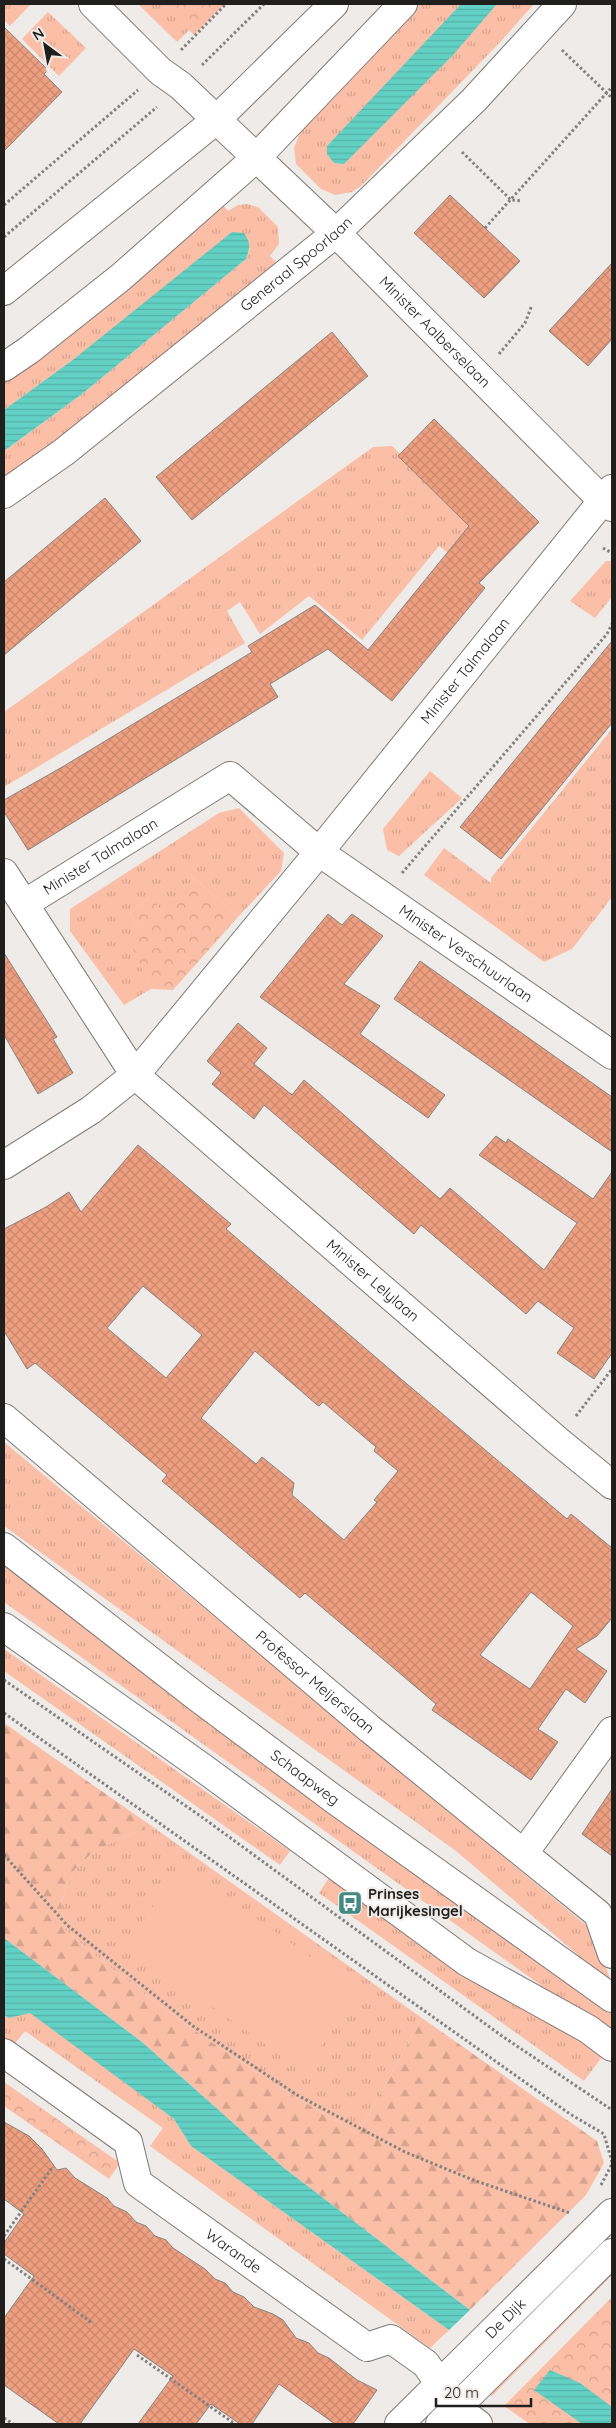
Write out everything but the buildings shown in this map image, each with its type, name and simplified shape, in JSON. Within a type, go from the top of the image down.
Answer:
[{"type":"street","name":"Minister Aalberselaan","points":[[94,4],[336,233],[609,499]]},
{"type":"street","points":[[4,291],[216,120],[334,4]]},
{"type":"street","points":[[4,367],[29,350],[121,277],[256,158],[403,4]]},
{"type":"street","name":"Generaal Spoorlaan","points":[[4,494],[64,452],[336,233],[474,100],[562,4]]},
{"type":"street","name":"Minister Talmalaan","points":[[4,1165],[91,1110],[135,1075],[609,499]]},
{"type":"street","name":"Minister Talmalaan","points":[[24,904],[230,776],[319,852]]},
{"type":"street","name":"Minister Verschuurlaan","points":[[319,852],[612,1054]]},
{"type":"street","points":[[4,873],[135,1075]]},
{"type":"street","name":"Minister Lelylaan","points":[[135,1075],[556,1440],[612,1485]]},
{"type":"street","name":"Professor Meijerslaan","points":[[4,1418],[370,1729],[598,1914],[612,1954]]},
{"type":"street","name":"Schaapweg","points":[[4,1547],[335,1800],[612,1998]]},
{"type":"street","points":[[4,1628],[203,1768],[466,1962],[588,2029],[612,2047]]},
{"type":"street","points":[[524,1853],[612,1732]]},
{"type":"street","name":"Warande","points":[[4,2053],[128,2142],[138,2183],[367,2347],[392,2339],[426,2364],[438,2384],[448,2416],[478,2424]]},
{"type":"street","name":"De Dijk","points":[[399,2424],[612,2213]]},
{"type":"street","name":"De Dijk","points":[[448,2416],[612,2253]]},
{"type":"path","points":[[4,237],[171,78],[226,4]]},
{"type":"path","points":[[4,205],[171,78],[264,4]]},
{"type":"path","points":[[559,48],[612,98]]},
{"type":"path","points":[[485,228],[612,87]]},
{"type":"path","points":[[462,152],[511,200],[522,201]]},
{"type":"path","points":[[497,356],[525,323],[532,305]]},
{"type":"path","points":[[602,548],[612,553]]},
{"type":"path","points":[[382,896],[607,634],[612,624]]},
{"type":"path","points":[[556,1440],[612,1369]]},
{"type":"path","points":[[4,1680],[199,1815],[502,2036],[612,2110]]},
{"type":"path","points":[[4,1713],[570,2114],[604,2134],[612,2163],[599,2187]]},
{"type":"path","points":[[4,1855],[67,1925],[193,2026],[297,2095],[405,2152],[473,2180],[577,2216]]},
{"type":"path","points":[[4,2236],[52,2168]]},
{"type":"path","points":[[4,2259],[92,2323]]},
{"type":"path","points":[[137,2355],[235,2424]]},
{"type":"path","points":[[4,2418],[13,2424]]},
{"type":"green space","points":[[4,4],[31,4],[10,26],[4,20]]},
{"type":"green space","points":[[138,4],[216,4],[177,42]]},
{"type":"green space","points":[[162,4],[225,4],[194,35]]},
{"type":"green space","points":[[419,4],[534,4],[503,39],[361,186],[352,192],[335,195],[321,189],[296,164],[294,148],[305,120]]},
{"type":"green space","points":[[48,12],[86,48],[59,76],[22,39]]},
{"type":"green space","points":[[219,201],[228,211],[238,205],[247,204],[258,207],[278,227],[279,244],[270,256],[278,264],[169,356],[4,481],[4,451],[82,394],[246,259],[250,248],[74,359],[4,410],[4,376]]},
{"type":"green space","points":[[392,446],[484,537],[461,563],[439,546],[362,640],[309,596],[260,634],[240,602],[227,611],[245,643],[4,787],[4,712],[373,447]]},
{"type":"green space","points":[[606,561],[612,561],[612,597],[595,618],[570,601]]},
{"type":"green space","points":[[612,729],[612,897],[572,949],[544,962],[424,875],[444,848],[491,883],[491,878]]},
{"type":"green space","points":[[430,771],[462,798],[399,856],[387,850],[383,829]]},
{"type":"green space","points":[[239,808],[284,853],[281,871],[238,917],[194,878],[165,913],[148,898],[129,914],[140,928],[132,945],[151,989],[124,1005],[70,931],[70,909],[219,813]]},
{"type":"green space","points":[[194,878],[238,917],[173,990],[151,989],[131,944],[140,928],[129,914],[148,898],[165,912]]},
{"type":"green space","points":[[4,1442],[593,1931],[612,1984],[456,1851],[4,1526]]},
{"type":"green space","points":[[4,1561],[612,2009],[612,2036],[4,1602]]},
{"type":"green space","points":[[4,1649],[290,1851],[280,1865],[4,1671]]},
{"type":"green space","points":[[4,1723],[153,1827],[117,1839],[90,1855],[74,1870],[61,1902],[65,1930],[99,1959],[170,2013],[281,2088],[358,2134],[422,2018],[597,2141],[604,2163],[586,2195],[470,2310],[284,2168],[142,2042],[4,1938]]},
{"type":"green space","points":[[153,1827],[422,2018],[358,2134],[281,2088],[207,2039],[99,1959],[65,1930],[61,1902],[74,1870],[90,1855],[117,1839]]},
{"type":"green space","points":[[182,1866],[360,1992],[303,2071],[125,1945]]},
{"type":"green space","points":[[329,1878],[362,1901],[605,2053],[584,2081],[319,1893]]},
{"type":"green space","points":[[30,2012],[174,2119],[191,2146],[449,2330],[430,2348],[150,2146],[163,2128],[25,2031],[12,2047],[4,2042],[4,2015],[9,2018]]},
{"type":"green space","points":[[4,2082],[120,2163],[109,2179],[4,2106]]},
{"type":"green space","points":[[579,2224],[584,2229],[455,2354],[447,2356]]},
{"type":"green space","points":[[608,2271],[612,2275],[492,2396],[488,2392]]},
{"type":"green space","points":[[612,2297],[612,2424],[530,2424],[504,2406]]},
{"type":"water","points":[[461,4],[497,4],[453,55],[344,164],[334,163],[327,154],[327,146]]},
{"type":"water","points":[[232,232],[244,233],[248,240],[249,246],[246,259],[82,394],[4,451],[4,410],[74,359]]},
{"type":"water","points":[[4,1938],[142,2042],[284,2168],[470,2310],[449,2330],[191,2146],[174,2119],[30,2013],[9,2018],[4,2015]]},
{"type":"water","points":[[550,2370],[580,2383],[612,2407],[612,2424],[582,2424],[534,2390]]},
{"type":"place","name":"Prinses Marijkesingel","points":[[350,1903]]}]
